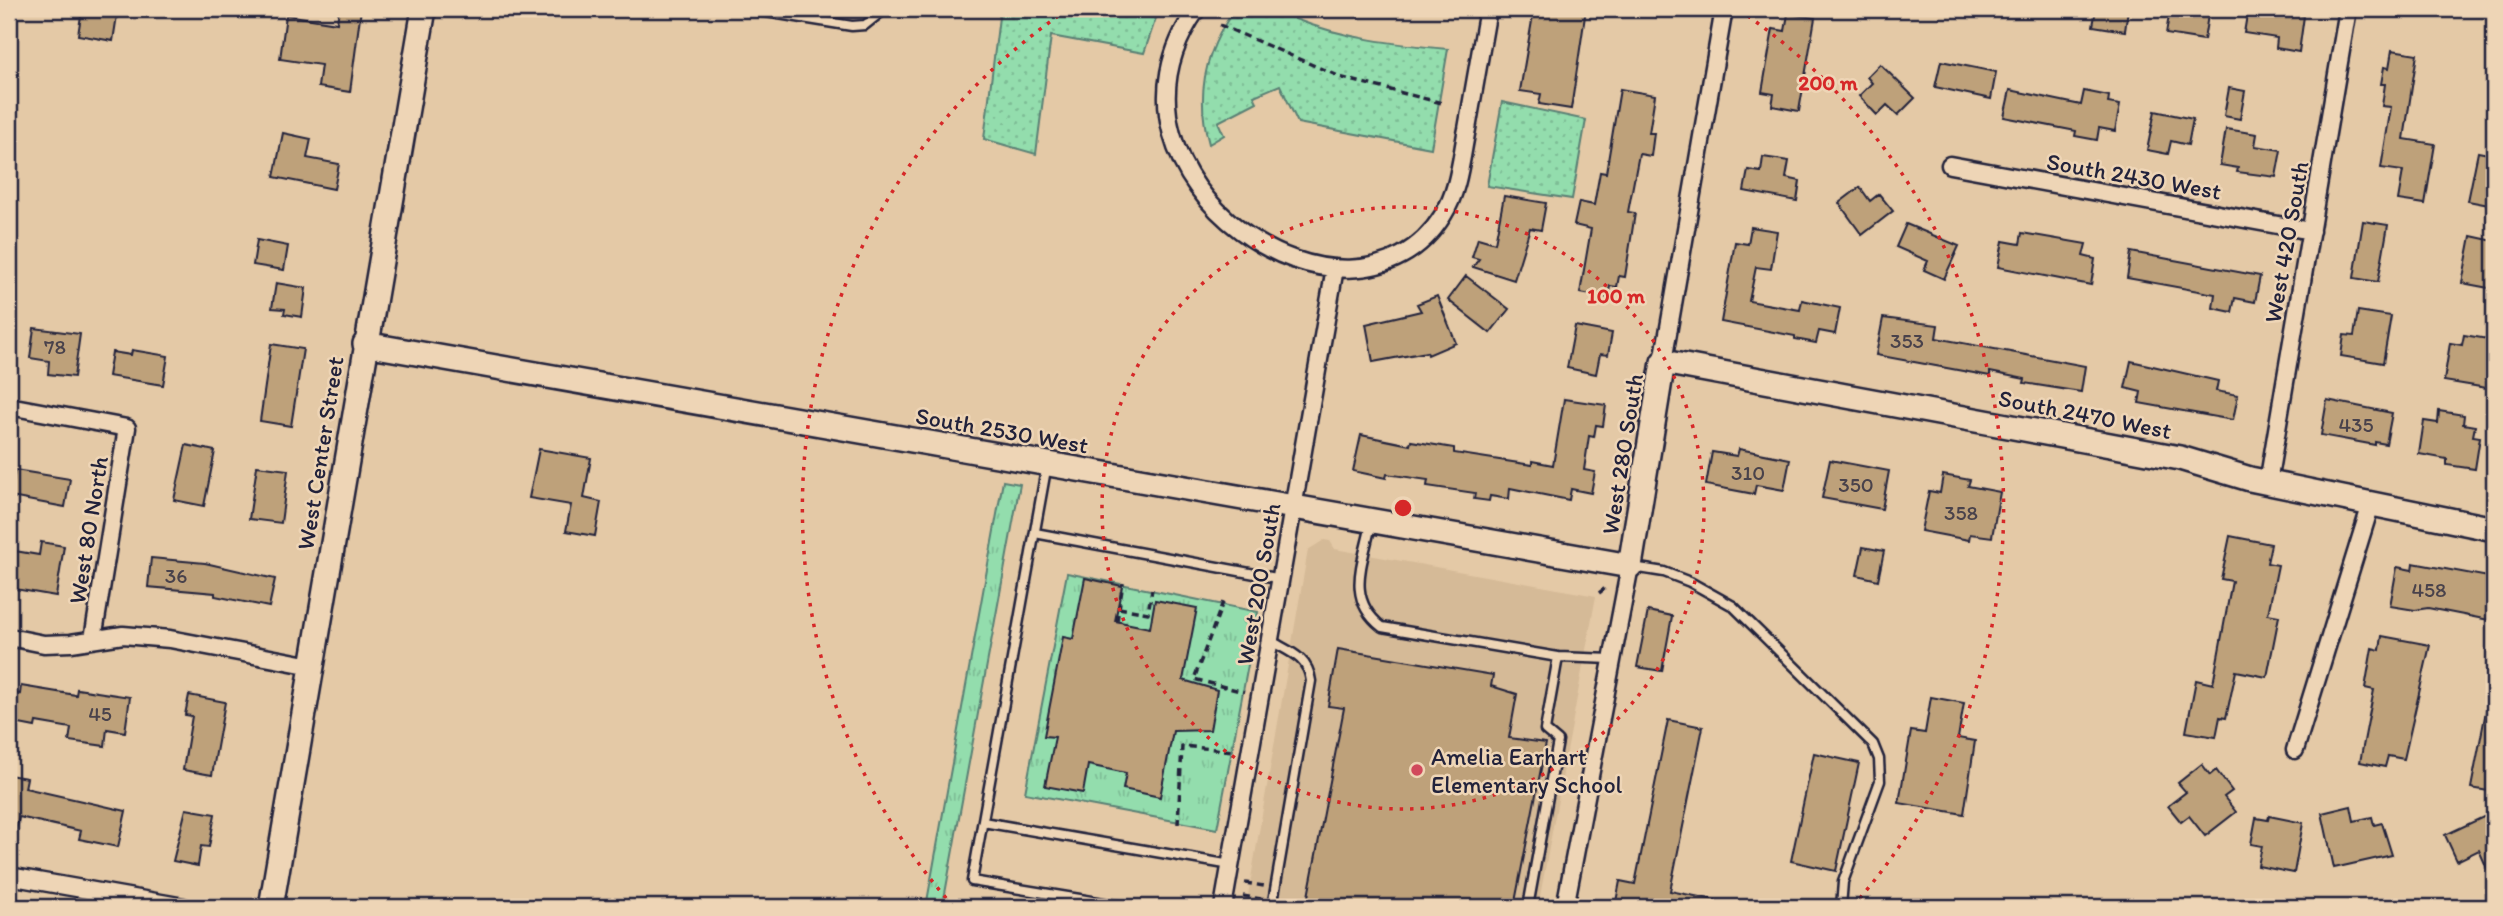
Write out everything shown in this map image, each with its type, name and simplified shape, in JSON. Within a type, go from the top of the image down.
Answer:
[{"type":"street","name":"West Center Street","points":[[271,907],[424,9]]},
{"type":"street","points":[[1198,9],[1181,38],[1169,89],[1169,119],[1176,151],[1189,178],[1222,217],[1263,245],[1307,263],[1335,268],[1392,262],[1431,232],[1444,214],[1454,194],[1488,9]]},
{"type":"street","name":"West 280 South","points":[[1565,907],[1630,566],[1724,9]]},
{"type":"street","name":"West 420 South","points":[[2268,483],[2348,9]]},
{"type":"street","name":"South 2430 West","points":[[1950,165],[2311,231]]},
{"type":"street","name":"West 200 South","points":[[1223,907],[1335,268]]},
{"type":"street","name":"South 2530 West","points":[[365,344],[1630,566]]},
{"type":"street","name":"South 2470 West","points":[[1663,362],[2180,458],[2268,483],[2494,529]]},
{"type":"street","name":"West 80 North","points":[[9,407],[127,428],[93,639]]},
{"type":"street","points":[[2295,750],[2371,504]]},
{"type":"street","points":[[9,637],[44,644],[123,635],[170,639],[312,666]]},
{"type":"street","points":[[9,876],[184,907]]},
{"type":"lane","points":[[747,9],[865,26],[885,9]]},
{"type":"lane","points":[[1047,464],[972,881],[1128,907]]},
{"type":"lane","points":[[1371,521],[1359,599],[1368,616],[1382,627],[1559,657],[1612,659]]},
{"type":"lane","points":[[1035,533],[1282,579]]},
{"type":"lane","points":[[1630,566],[1664,572],[1690,582],[1732,606],[1873,744],[1879,759],[1880,781],[1843,882],[1841,907]]},
{"type":"lane","points":[[1271,641],[1302,658],[1309,667],[1311,681],[1272,907]]},
{"type":"lane","points":[[1528,907],[1558,741],[1545,730],[1559,657]]},
{"type":"lane","points":[[982,822],[1231,865]]},
{"type":"path","points":[[1220,25],[1343,78],[1442,103]]},
{"type":"path","points":[[1117,621],[1124,583]]},
{"type":"path","points":[[1119,608],[1148,613],[1152,589]]},
{"type":"path","points":[[1223,602],[1194,679],[1246,693]]},
{"type":"path","points":[[1178,824],[1182,746],[1235,751]]},
{"type":"path","points":[[1243,896],[1262,900]]},
{"type":"shaded area","name":"Amelia Earhart Elementary School","points":[[1324,540],[1330,541],[1335,549],[1596,596],[1538,907],[1246,907],[1308,550]]},
{"type":"green space","points":[[1000,9],[1147,9],[1157,15],[1144,53],[1051,36],[1036,154],[984,139]]},
{"type":"green space","points":[[1235,9],[1294,9],[1295,19],[1352,36],[1448,49],[1431,148],[1298,123],[1280,85],[1254,96],[1257,102],[1218,122],[1224,135],[1209,144],[1203,108],[1205,73],[1216,40]]},
{"type":"green space","points":[[1502,102],[1586,120],[1572,199],[1487,186]]},
{"type":"green space","points":[[1003,481],[1020,484],[944,899],[987,907],[926,907]]},
{"type":"green space","points":[[1067,573],[1258,612],[1217,829],[1025,793]]},
{"type":"building","points":[[82,9],[118,9],[113,41],[78,35]]},
{"type":"building","points":[[339,9],[361,9],[350,92],[318,87],[321,65],[280,59],[286,15],[337,23]]},
{"type":"building","points":[[1534,9],[1586,9],[1571,109],[1539,104],[1541,94],[1520,91]]},
{"type":"building","points":[[2096,9],[2128,9],[2125,31],[2093,26]]},
{"type":"building","points":[[2170,9],[2192,9],[2191,12],[2208,15],[2204,40],[2166,34]]},
{"type":"building","points":[[2248,9],[2304,16],[2299,52],[2276,48],[2277,38],[2244,33]]},
{"type":"building","points":[[1788,14],[1815,18],[1799,111],[1772,106],[1774,94],[1762,92],[1773,29],[1785,31]]},
{"type":"building","points":[[2392,50],[2417,54],[2404,139],[2435,144],[2425,204],[2398,200],[2403,171],[2381,168],[2391,107],[2382,106],[2385,84],[2381,84],[2384,67],[2389,68]]},
{"type":"building","points":[[1941,61],[1996,72],[1991,99],[1935,87]]},
{"type":"building","points":[[1880,64],[1915,98],[1898,115],[1887,105],[1877,115],[1859,96],[1872,83],[1867,77]]},
{"type":"building","points":[[2229,88],[2245,91],[2240,119],[2224,116]]},
{"type":"building","points":[[1620,89],[1655,95],[1649,133],[1654,133],[1651,156],[1639,154],[1628,212],[1635,213],[1625,277],[1619,276],[1617,287],[1610,286],[1608,298],[1580,293],[1591,229],[1574,225],[1579,202],[1594,205],[1600,172],[1606,173]]},
{"type":"building","points":[[2010,90],[2081,105],[2084,91],[2109,96],[2108,103],[2120,105],[2115,131],[2099,128],[2097,140],[2075,136],[2076,131],[2004,117]]},
{"type":"building","points":[[2155,111],[2193,119],[2188,145],[2171,141],[2168,154],[2147,150]]},
{"type":"building","points":[[2226,129],[2257,134],[2255,146],[2281,150],[2276,177],[2237,172],[2238,168],[2220,165]]},
{"type":"building","points":[[283,133],[311,139],[307,158],[339,164],[334,189],[274,177]]},
{"type":"building","points":[[2478,152],[2494,155],[2494,206],[2468,201]]},
{"type":"building","points":[[1763,157],[1789,161],[1786,178],[1800,181],[1797,201],[1744,191],[1748,170],[1761,172]]},
{"type":"building","points":[[1860,187],[1870,201],[1879,194],[1893,211],[1862,235],[1839,203]]},
{"type":"building","points":[[1504,196],[1546,203],[1541,230],[1530,228],[1514,280],[1473,267],[1479,259],[1472,257],[1478,238],[1495,243]]},
{"type":"building","points":[[2363,221],[2388,225],[2378,282],[2354,278]]},
{"type":"building","points":[[1906,224],[1959,246],[1944,279],[1924,270],[1928,261],[1896,247]]},
{"type":"building","points":[[1751,227],[1777,231],[1771,269],[1756,267],[1749,301],[1800,310],[1802,300],[1840,308],[1835,334],[1819,331],[1816,343],[1795,339],[1795,336],[1721,322],[1735,242],[1748,244]]},
{"type":"building","points":[[2022,233],[2086,244],[2083,256],[2095,259],[2091,285],[1998,267],[2003,241],[2020,244]]},
{"type":"building","points":[[2471,236],[2494,241],[2494,289],[2462,283]]},
{"type":"building","points":[[257,240],[288,246],[284,270],[253,265]]},
{"type":"building","points":[[2131,252],[2260,276],[2255,302],[2235,298],[2232,312],[2213,308],[2215,294],[2127,278]]},
{"type":"building","points":[[1466,276],[1509,309],[1490,333],[1448,300]]},
{"type":"building","points":[[276,283],[306,288],[302,317],[284,314],[285,309],[272,308]]},
{"type":"building","points":[[1437,296],[1456,343],[1428,355],[1427,352],[1373,362],[1366,324],[1421,311],[1417,304]]},
{"type":"building","points":[[2358,311],[2391,316],[2383,363],[2341,356],[2344,335],[2354,336]]},
{"type":"building","points":[[1883,318],[1938,325],[1936,338],[2085,366],[2081,392],[2024,383],[2025,379],[1990,372],[1990,376],[1876,355]]},
{"type":"building","points":[[1575,326],[1612,333],[1608,355],[1600,354],[1596,374],[1567,368]]},
{"type":"building","points":[[34,328],[80,334],[74,377],[48,374],[49,361],[30,358]]},
{"type":"building","points":[[2464,335],[2494,340],[2487,388],[2444,381],[2450,343],[2462,345]]},
{"type":"building","points":[[271,344],[303,349],[291,426],[260,421]]},
{"type":"building","points":[[132,350],[168,356],[163,385],[108,376],[112,352],[131,355]]},
{"type":"building","points":[[2131,361],[2218,381],[2216,391],[2238,395],[2233,420],[2139,403],[2141,392],[2125,388]]},
{"type":"building","points":[[1564,399],[1606,405],[1603,426],[1596,425],[1594,437],[1589,436],[1584,470],[1595,472],[1591,493],[1571,489],[1569,500],[1510,488],[1509,499],[1490,496],[1489,501],[1474,499],[1475,493],[1427,486],[1428,480],[1387,474],[1386,478],[1353,471],[1361,435],[1410,445],[1411,441],[1454,448],[1454,453],[1532,465],[1532,461],[1553,465]]},
{"type":"building","points":[[2327,400],[2392,413],[2386,444],[2375,442],[2375,445],[2321,435]]},
{"type":"building","points":[[2439,411],[2464,415],[2463,424],[2475,426],[2473,436],[2480,437],[2475,469],[2447,465],[2447,459],[2419,454],[2424,421],[2438,423]]},
{"type":"building","points":[[186,445],[215,451],[204,506],[174,500]]},
{"type":"building","points":[[539,449],[591,458],[584,498],[601,502],[595,536],[566,531],[571,505],[529,498]]},
{"type":"building","points":[[1739,449],[1790,459],[1784,490],[1756,485],[1754,494],[1706,485],[1712,452],[1737,456]]},
{"type":"building","points":[[1830,460],[1889,471],[1882,509],[1822,498]]},
{"type":"building","points":[[257,466],[288,470],[281,523],[249,519]]},
{"type":"building","points":[[15,470],[70,479],[65,507],[11,497]]},
{"type":"building","points":[[1943,475],[1970,480],[1968,486],[2000,492],[1992,537],[1970,534],[1969,540],[1921,531],[1929,491],[1940,493]]},
{"type":"building","points":[[2230,536],[2271,544],[2267,563],[2278,565],[2268,614],[2279,616],[2267,677],[2236,671],[2226,718],[2220,717],[2216,737],[2186,732],[2196,680],[2213,684],[2232,581],[2221,579]]},
{"type":"building","points":[[41,542],[64,546],[56,596],[9,588],[9,550],[39,555]]},
{"type":"building","points":[[1863,547],[1884,551],[1878,580],[1857,575]]},
{"type":"building","points":[[151,558],[205,563],[275,579],[269,607],[215,596],[215,593],[148,587]]},
{"type":"building","points":[[2413,563],[2494,578],[2494,621],[2428,608],[2415,610],[2390,606],[2397,567],[2412,570]]},
{"type":"building","points":[[1085,578],[1122,586],[1115,621],[1150,628],[1155,600],[1197,608],[1183,680],[1217,690],[1210,730],[1173,731],[1160,797],[1123,789],[1126,773],[1088,765],[1083,793],[1045,786],[1055,737],[1044,736],[1063,637],[1073,639]]},
{"type":"building","points":[[1648,611],[1672,616],[1662,671],[1637,667]]},
{"type":"building","points":[[2382,636],[2430,645],[2404,759],[2388,756],[2385,767],[2360,762],[2374,690],[2365,688],[2372,648],[2380,650]]},
{"type":"building","name":"Amelia Earhart Elementary School","points":[[1338,649],[1493,675],[1491,686],[1517,694],[1509,738],[1546,743],[1514,907],[1306,907],[1344,708],[1328,706]]},
{"type":"building","points":[[21,686],[76,695],[77,689],[130,697],[125,732],[107,729],[105,746],[69,741],[71,728],[36,722],[35,727],[9,722],[9,692],[20,694]]},
{"type":"building","points":[[189,695],[225,702],[212,775],[183,770],[192,716],[185,715]]},
{"type":"building","points":[[1931,697],[1964,703],[1958,738],[1975,741],[1964,814],[1899,803],[1911,731],[1925,733]]},
{"type":"building","points":[[2486,711],[2494,712],[2494,792],[2471,788]]},
{"type":"building","points":[[1668,720],[1703,727],[1670,891],[1715,900],[1714,907],[1615,907],[1620,881],[1635,884]]},
{"type":"building","points":[[1814,753],[1859,763],[1836,871],[1791,861]]},
{"type":"building","points":[[2202,764],[2210,775],[2216,770],[2232,791],[2224,797],[2236,812],[2205,836],[2189,816],[2181,822],[2168,806],[2186,792],[2178,783]]},
{"type":"building","points":[[9,775],[27,778],[25,788],[126,811],[118,847],[79,839],[81,831],[19,817],[16,831],[9,830]]},
{"type":"building","points":[[2351,806],[2354,821],[2372,817],[2374,825],[2382,823],[2392,855],[2334,868],[2322,813]]},
{"type":"building","points":[[186,809],[215,814],[209,847],[201,846],[198,866],[173,861]]},
{"type":"building","points":[[2494,812],[2494,884],[2479,850],[2457,861],[2445,835]]},
{"type":"building","points":[[2269,816],[2303,823],[2294,873],[2258,866],[2262,846],[2251,844],[2256,818],[2268,820]]},
{"type":"place","name":"Amelia Earhart Elementary School","points":[[1417,770]]}]
